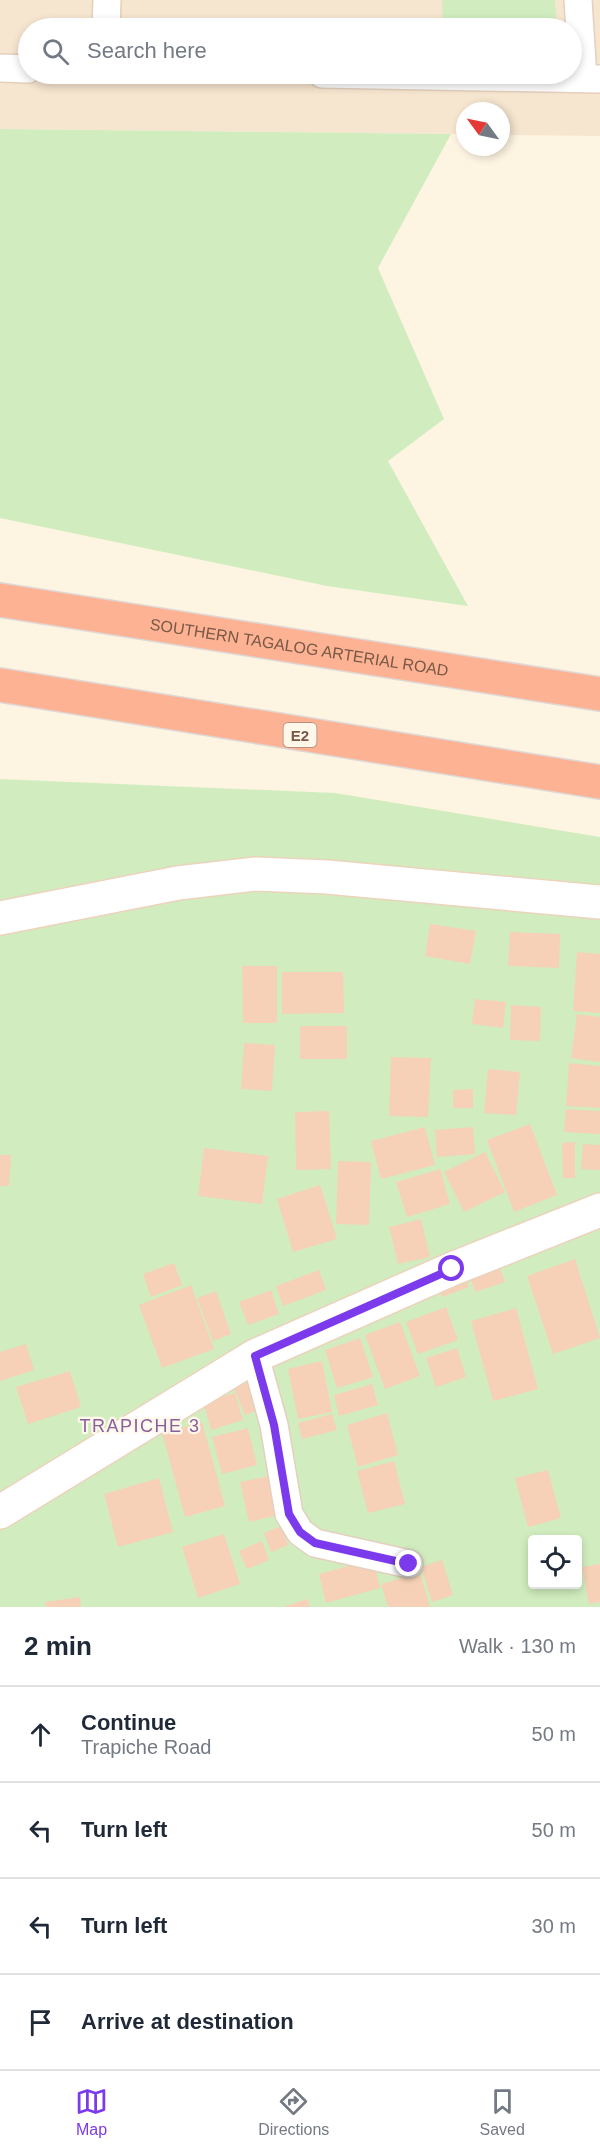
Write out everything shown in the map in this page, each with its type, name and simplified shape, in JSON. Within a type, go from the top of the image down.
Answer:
[{"type":"highway","name":"SOUTHERN TAGALOG ARTERIAL ROAD","points":[[0,600],[600,694]]},
{"type":"highway","name":"E2","points":[[0,685],[600,782]]},
{"type":"street","points":[[106,18],[107,0]]},
{"type":"street","points":[[578,0],[581,18]]},
{"type":"street","points":[[582,23],[592,79]]},
{"type":"street","points":[[0,68],[18,69]]},
{"type":"street","points":[[0,918],[178,883],[256,874],[327,877],[600,902]]},
{"type":"street","points":[[0,1512],[255,1356],[452,1269],[600,1210]]},
{"type":"street","points":[[255,1356],[274,1425],[289,1514],[300,1532],[315,1543],[409,1564]]},
{"type":"shaded area","points":[[0,0],[600,0],[600,136],[510,135],[510,102],[456,102],[456,134],[0,129]]},
{"type":"green space","points":[[442,0],[555,0],[556,18],[443,18]]},
{"type":"green space","points":[[0,129],[451,134],[378,268],[444,419],[388,461],[468,606],[327,586],[0,518]]},
{"type":"green space","points":[[0,779],[335,793],[600,837],[600,1607],[0,1607]]},
{"type":"building","points":[[430,924],[476,931],[470,964],[425,956]]},
{"type":"building","points":[[510,932],[560,934],[559,968],[508,966]]},
{"type":"building","points":[[577,952],[600,954],[600,1013],[573,1011]]},
{"type":"building","points":[[242,966],[277,966],[277,1023],[243,1023]]},
{"type":"building","points":[[282,972],[343,972],[344,1013],[282,1014]]},
{"type":"building","points":[[475,999],[506,1002],[503,1028],[472,1024]]},
{"type":"building","points":[[511,1005],[541,1007],[540,1041],[510,1040]]},
{"type":"building","points":[[577,1014],[600,1017],[600,1062],[571,1058]]},
{"type":"building","points":[[300,1026],[347,1026],[347,1059],[300,1059]]},
{"type":"building","points":[[244,1043],[275,1045],[272,1091],[241,1089]]},
{"type":"building","points":[[391,1057],[431,1058],[428,1117],[389,1116]]},
{"type":"building","points":[[569,1063],[600,1066],[600,1108],[566,1106]]},
{"type":"building","points":[[488,1069],[520,1072],[516,1115],[484,1113]]},
{"type":"building","points":[[473,1089],[473,1108],[453,1108],[453,1090]]},
{"type":"building","points":[[566,1109],[600,1111],[600,1134],[564,1132]]},
{"type":"building","points":[[329,1111],[331,1169],[296,1170],[295,1112]]},
{"type":"building","points":[[530,1124],[557,1195],[514,1212],[487,1140]]},
{"type":"building","points":[[425,1127],[435,1165],[381,1179],[371,1141]]},
{"type":"building","points":[[473,1127],[475,1154],[437,1157],[435,1130]]},
{"type":"building","points":[[575,1142],[575,1178],[563,1178],[562,1143]]},
{"type":"building","points":[[583,1144],[600,1145],[600,1170],[581,1169]]},
{"type":"building","points":[[204,1148],[268,1156],[262,1204],[198,1196]]},
{"type":"building","points":[[485,1152],[505,1192],[464,1212],[444,1172]]},
{"type":"building","points":[[0,1155],[11,1155],[9,1186],[0,1186]]},
{"type":"building","points":[[338,1161],[371,1162],[369,1225],[336,1224]]},
{"type":"building","points":[[440,1169],[450,1204],[407,1217],[396,1182]]},
{"type":"building","points":[[320,1185],[337,1239],[293,1252],[277,1199]]},
{"type":"building","points":[[421,1219],[430,1257],[398,1264],[389,1227]]},
{"type":"building","points":[[496,1258],[505,1282],[475,1292],[467,1268]]},
{"type":"building","points":[[575,1259],[600,1338],[553,1354],[527,1276]]},
{"type":"building","points":[[174,1263],[182,1285],[151,1297],[143,1274]]},
{"type":"building","points":[[319,1270],[326,1290],[283,1306],[276,1286]]},
{"type":"building","points":[[463,1270],[469,1287],[442,1297],[436,1279]]},
{"type":"building","points":[[191,1285],[214,1349],[162,1368],[139,1305]]},
{"type":"building","points":[[271,1290],[279,1314],[248,1325],[239,1302]]},
{"type":"building","points":[[216,1291],[231,1334],[213,1341],[197,1298]]},
{"type":"building","points":[[446,1307],[458,1340],[418,1354],[406,1322]]},
{"type":"building","points":[[516,1308],[538,1389],[493,1401],[471,1321]]},
{"type":"building","points":[[400,1322],[420,1376],[385,1389],[365,1335]]},
{"type":"building","points":[[360,1338],[373,1377],[337,1388],[325,1350]]},
{"type":"building","points":[[26,1344],[34,1370],[0,1381],[0,1352]]},
{"type":"building","points":[[457,1348],[466,1377],[436,1387],[426,1358]]},
{"type":"building","points":[[322,1361],[332,1412],[298,1419],[288,1369]]},
{"type":"building","points":[[70,1371],[81,1407],[28,1424],[16,1387]]},
{"type":"building","points":[[257,1379],[268,1406],[245,1415],[234,1388]]},
{"type":"building","points":[[372,1384],[378,1405],[339,1416],[334,1395]]},
{"type":"building","points":[[235,1393],[243,1420],[211,1430],[203,1402]]},
{"type":"building","points":[[387,1413],[398,1455],[358,1467],[347,1425]]},
{"type":"building","points":[[332,1414],[337,1430],[302,1439],[298,1423]]},
{"type":"building","points":[[202,1422],[225,1506],[185,1517],[162,1433]]},
{"type":"building","points":[[248,1428],[257,1465],[222,1474],[212,1437]]},
{"type":"building","points":[[394,1461],[405,1504],[368,1513],[357,1471]]},
{"type":"building","points":[[548,1470],[561,1518],[528,1527],[515,1478]]},
{"type":"building","points":[[270,1476],[278,1515],[249,1522],[240,1482]]},
{"type":"building","points":[[159,1478],[173,1532],[118,1547],[104,1494]]},
{"type":"building","points":[[281,1526],[288,1545],[271,1552],[264,1533]]},
{"type":"building","points":[[224,1534],[240,1584],[198,1598],[182,1547]]},
{"type":"building","points":[[262,1541],[269,1560],[247,1569],[239,1551]]},
{"type":"building","points":[[373,1559],[380,1588],[326,1603],[319,1574]]},
{"type":"building","points":[[442,1560],[453,1595],[432,1602],[421,1567]]},
{"type":"building","points":[[600,1564],[600,1602],[589,1604],[582,1567]]},
{"type":"building","points":[[420,1573],[430,1607],[388,1607],[381,1584]]},
{"type":"building","points":[[80,1597],[81,1607],[46,1607],[45,1602]]},
{"type":"building","points":[[307,1599],[310,1607],[283,1607]]},
{"type":"district","name":"TRAPICHE 3","points":[[140,1426]]},
{"type":"route","points":[[409,1564],[315,1543],[300,1532],[289,1514],[274,1425],[255,1356],[452,1269]]}]
